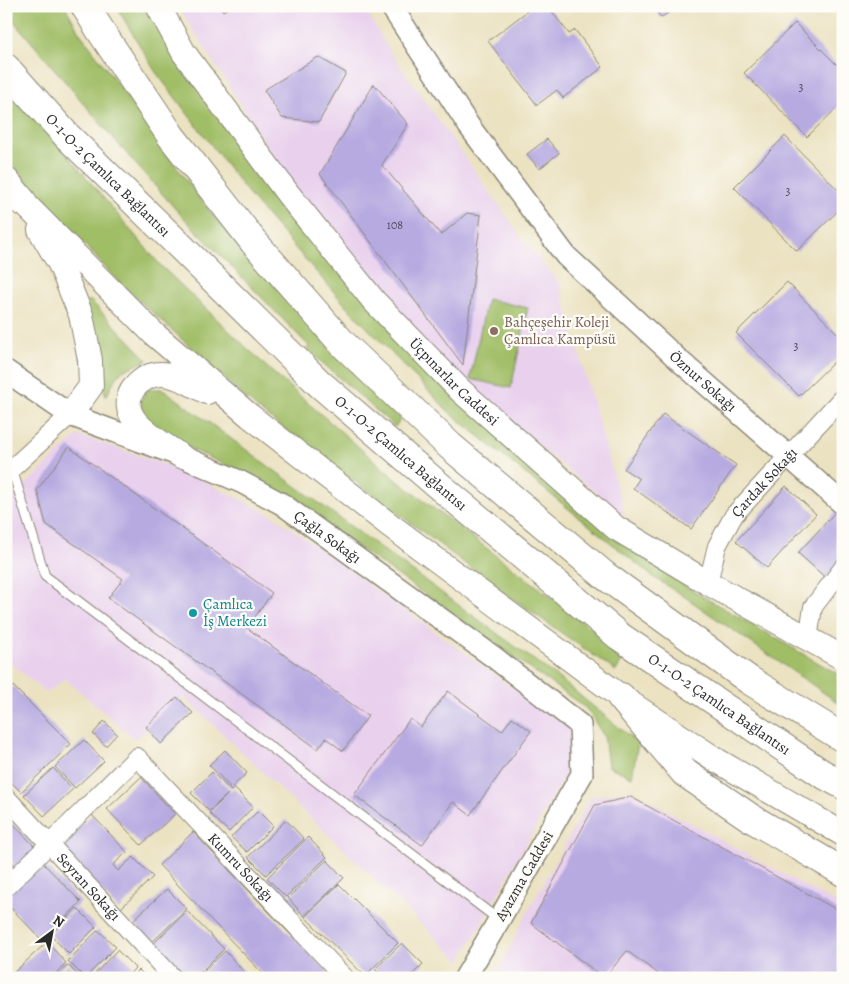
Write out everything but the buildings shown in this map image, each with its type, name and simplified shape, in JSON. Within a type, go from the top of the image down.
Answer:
[{"type":"main road","points":[[85,6],[171,136],[253,241],[343,344],[450,446],[604,575],[749,680],[843,738]]},
{"type":"main road","name":"Üçpınarlar Caddesi","points":[[158,6],[184,53],[288,194],[374,300],[460,390],[616,528],[708,583],[843,658]]},
{"type":"main road","name":"O-1-O-2 Çamlıca Bağlantısı","points":[[6,68],[67,136],[320,384],[619,636],[821,773],[843,785]]},
{"type":"main road","points":[[14,192],[60,264],[81,315],[90,360],[91,386],[70,415]]},
{"type":"main road","points":[[14,192],[154,334],[250,416],[387,523],[621,697],[718,760],[843,834]]},
{"type":"main road","points":[[181,456],[142,429],[131,415],[128,403],[132,391],[141,381],[155,374],[178,376],[250,416]]},
{"type":"main road","points":[[621,697],[685,772],[752,818],[843,872]]},
{"type":"street","name":"Öznur Sokağı","points":[[391,6],[468,126],[566,256],[682,362],[843,504]]},
{"type":"street","name":"Çağla Sokağı","points":[[6,371],[70,415],[181,456],[241,482],[282,504],[495,658],[580,724],[582,774]]},
{"type":"street","name":"Çardak Sokağı","points":[[708,583],[717,546],[734,515],[843,397]]},
{"type":"street","points":[[9,472],[70,415]]},
{"type":"street","points":[[808,639],[813,607],[843,568]]},
{"type":"street","name":"Kumru Sokağı","points":[[50,844],[137,757],[345,978]]},
{"type":"street","name":"Ayazma Caddesi","points":[[465,978],[582,774]]},
{"type":"street","name":"Seyran Sokağı","points":[[6,797],[173,978]]},
{"type":"street","points":[[6,887],[50,844]]},
{"type":"lane","points":[[9,472],[45,576],[499,920]]},
{"type":"shaded area","name":"Bahçeşehir Koleji Çamlıca Kampüsü","points":[[178,6],[363,6],[391,53],[529,248],[559,282],[625,516],[458,381],[297,193]]},
{"type":"shaded area","points":[[78,435],[184,471],[275,517],[570,729],[570,766],[460,961],[183,696],[135,739],[65,679],[46,693],[6,659],[6,503]]},
{"type":"shaded area","points":[[630,790],[843,907],[843,978],[495,978],[526,915],[591,797]]},
{"type":"green space","points":[[6,6],[65,6],[79,32],[214,217],[331,350],[401,418],[395,427],[307,349],[309,346],[180,214],[6,12]]},
{"type":"green space","points":[[116,6],[149,6],[298,222],[609,535],[688,588],[843,677],[843,706],[653,577],[449,412],[348,308],[254,201],[155,71]]},
{"type":"green space","points":[[6,82],[160,265],[270,370],[399,482],[626,655],[616,671],[509,596],[259,410],[115,278],[6,157]]},
{"type":"green space","points":[[487,299],[528,308],[511,388],[470,379]]},
{"type":"green space","points":[[90,300],[148,360],[122,371],[106,397],[84,305]]},
{"type":"green space","points":[[149,389],[163,389],[561,680],[638,743],[632,777],[608,766],[604,736],[586,708],[274,488],[183,445],[145,423],[137,404]]},
{"type":"place","name":"Bahçeşehir Koleji Çamlıca Kampüsü","points":[[494,331]]},
{"type":"place","name":"Çamlıca İş Merkezi","points":[[193,613]]}]
